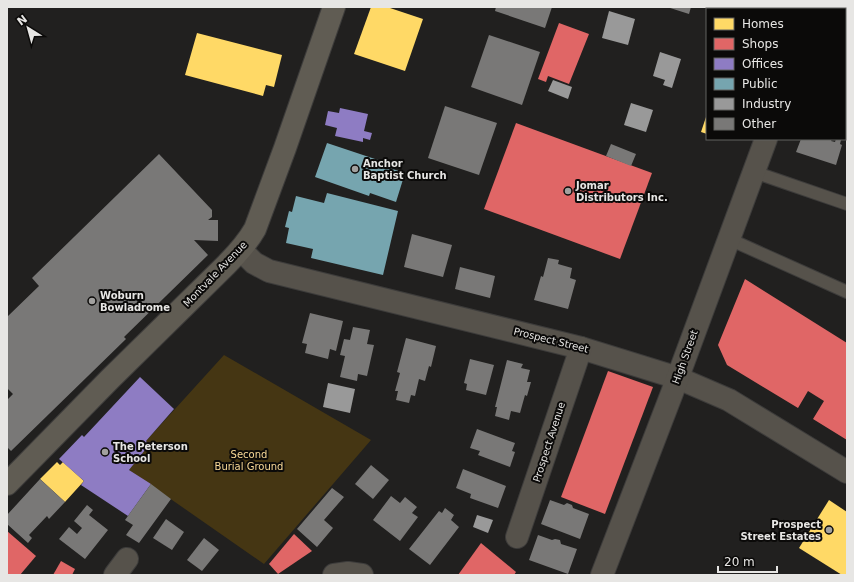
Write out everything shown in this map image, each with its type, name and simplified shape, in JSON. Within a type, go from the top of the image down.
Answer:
[{"type":"main road","name":"Montvale Avenue","points":[[7,484],[110,379],[241,250],[255,229],[334,7]]},
{"type":"street","name":"High Street","points":[[602,575],[678,378],[766,140]]},
{"type":"street","name":"Prospect Street","points":[[241,250],[254,263],[269,271],[580,348],[678,378],[729,400],[847,472]]},
{"type":"street","name":"Prospect Avenue","points":[[517,537],[580,348]]},
{"type":"street","points":[[334,575],[348,573],[362,575]]},
{"type":"lane","points":[[754,172],[847,204]]},
{"type":"lane","points":[[729,239],[847,292]]},
{"type":"green space","name":"Second Burial Ground","points":[[224,355],[371,440],[264,564],[129,470],[149,445],[146,441]]},
{"type":"building: Homes","points":[[371,7],[387,7],[423,19],[405,71],[354,54]]},
{"type":"building: Homes","points":[[197,33],[282,55],[274,87],[266,85],[263,96],[185,75]]},
{"type":"building: Homes","points":[[706,117],[706,134],[701,132]]},
{"type":"building: Homes","points":[[57,462],[60,465],[63,462],[84,481],[65,502],[40,479]]},
{"type":"building: Homes","name":"Prospect Street Estates","points":[[829,500],[847,512],[847,575],[842,575],[799,548]]},
{"type":"building: Shops","points":[[559,23],[589,34],[569,84],[548,76],[546,82],[538,79]]},
{"type":"building: Shops","name":"Jomar Distributors Inc.","points":[[516,123],[652,173],[620,259],[484,209]]},
{"type":"building: Shops","points":[[745,279],[847,343],[847,440],[813,419],[824,401],[808,391],[798,408],[727,365],[718,345]]},
{"type":"building: Shops","points":[[608,371],[653,387],[605,514],[561,497]]},
{"type":"building: Shops","points":[[7,531],[36,556],[20,575],[7,575]]},
{"type":"building: Shops","points":[[294,534],[312,551],[278,574],[269,564]]},
{"type":"building: Shops","points":[[481,543],[516,572],[514,575],[458,575]]},
{"type":"building: Shops","points":[[61,561],[75,569],[72,575],[53,575]]},
{"type":"building: Offices","points":[[340,108],[368,114],[364,131],[372,133],[370,140],[363,138],[363,142],[335,136],[337,128],[325,125],[328,111],[339,113]]},
{"type":"building: Offices","name":"The Peterson School","points":[[140,377],[174,409],[146,441],[149,445],[129,470],[151,484],[128,516],[81,485],[84,481],[59,459],[82,435],[84,437]]},
{"type":"building: Public","name":"Anchor Baptist Church","points":[[327,143],[381,161],[380,165],[405,173],[396,202],[370,193],[369,196],[315,177]]},
{"type":"building: Public","points":[[327,193],[398,211],[383,275],[311,258],[313,249],[286,243],[289,228],[285,227],[289,211],[292,212],[296,196],[324,203]]},
{"type":"building: Industry","points":[[609,11],[635,19],[628,45],[602,38]]},
{"type":"building: Industry","points":[[660,52],[681,59],[672,88],[663,85],[665,80],[653,76]]},
{"type":"building: Industry","points":[[553,80],[572,87],[568,99],[548,91]]},
{"type":"building: Industry","points":[[631,103],[653,110],[646,132],[624,125]]},
{"type":"building: Industry","points":[[328,383],[355,389],[350,413],[323,407]]},
{"type":"building: Industry","points":[[477,515],[493,520],[488,533],[473,527]]},
{"type":"building: Other","points":[[496,7],[552,7],[545,28],[495,11]]},
{"type":"building: Other","points":[[667,7],[691,7],[689,14]]},
{"type":"building: Other","points":[[846,12],[847,12],[846,36]]},
{"type":"building: Other","points":[[489,35],[540,52],[522,105],[471,87]]},
{"type":"building: Other","points":[[846,86],[847,86],[846,114]]},
{"type":"building: Other","points":[[445,106],[497,123],[479,175],[428,158]]},
{"type":"building: Other","points":[[801,140],[832,140],[835,142],[836,140],[841,140],[840,144],[842,145],[836,165],[796,152]]},
{"type":"building: Other","points":[[611,144],[636,154],[631,166],[606,156]]},
{"type":"building: Other","name":"Woburn Bowladrome","points":[[159,154],[212,210],[212,217],[208,220],[218,220],[218,241],[194,240],[208,255],[124,337],[126,339],[11,451],[7,447],[7,400],[13,394],[7,388],[7,317],[39,286],[32,278]]},
{"type":"building: Other","points":[[412,234],[452,245],[443,277],[404,267]]},
{"type":"building: Other","points":[[548,258],[559,260],[558,264],[572,268],[570,278],[576,280],[568,309],[534,300],[541,276],[543,277]]},
{"type":"building: Other","points":[[460,267],[495,276],[490,298],[455,289]]},
{"type":"building: Other","points":[[310,313],[343,321],[336,351],[330,349],[328,359],[305,353],[307,344],[302,343]]},
{"type":"building: Other","points":[[353,327],[370,330],[367,344],[374,345],[367,376],[358,374],[357,381],[340,377],[345,356],[340,355],[344,339],[350,340]]},
{"type":"building: Other","points":[[406,338],[436,346],[431,367],[429,366],[425,381],[419,379],[415,396],[411,395],[409,403],[396,400],[398,391],[395,391],[400,373],[397,372]]},
{"type":"building: Other","points":[[470,359],[494,365],[486,395],[466,390],[467,384],[464,383]]},
{"type":"building: Other","points":[[507,360],[523,364],[521,368],[530,370],[527,382],[531,382],[527,396],[525,395],[520,413],[511,411],[509,420],[495,416],[497,407],[495,407]]},
{"type":"building: Other","points":[[477,429],[515,443],[512,451],[515,452],[510,467],[478,455],[480,451],[470,448]]},
{"type":"building: Other","points":[[371,465],[389,480],[373,499],[355,484]]},
{"type":"building: Other","points":[[463,469],[506,486],[498,508],[470,498],[471,494],[456,488]]},
{"type":"building: Other","points":[[40,479],[65,502],[49,519],[47,516],[29,535],[32,538],[28,543],[7,524],[7,515]]},
{"type":"building: Other","points":[[151,484],[171,499],[139,543],[126,535],[133,525],[125,520]]},
{"type":"building: Other","points":[[332,488],[344,497],[324,520],[333,528],[317,547],[297,529]]},
{"type":"building: Other","points":[[391,496],[400,503],[405,497],[417,507],[412,513],[418,517],[400,541],[373,520]]},
{"type":"building: Other","points":[[550,500],[564,505],[567,503],[572,505],[573,508],[589,514],[580,539],[541,524]]},
{"type":"building: Other","points":[[87,505],[93,510],[89,515],[108,530],[85,559],[59,539],[69,527],[77,534],[82,528],[74,521]]},
{"type":"building: Other","points":[[445,508],[454,515],[451,520],[459,527],[430,565],[409,549],[439,511],[442,513]]},
{"type":"building: Other","points":[[166,519],[184,532],[172,550],[153,538]]},
{"type":"building: Other","points":[[538,535],[552,540],[560,540],[561,544],[577,549],[568,574],[529,560]]},
{"type":"building: Other","points":[[204,538],[219,550],[202,571],[187,560]]},
{"type":"place","name":"Anchor Baptist Church","points":[[355,169]]},
{"type":"place","name":"Jomar Distributors Inc.","points":[[568,191]]},
{"type":"place","name":"Woburn Bowladrome","points":[[92,301]]},
{"type":"place","name":"The Peterson School","points":[[105,452]]},
{"type":"place","name":"Prospect Street Estates","points":[[829,530]]}]
